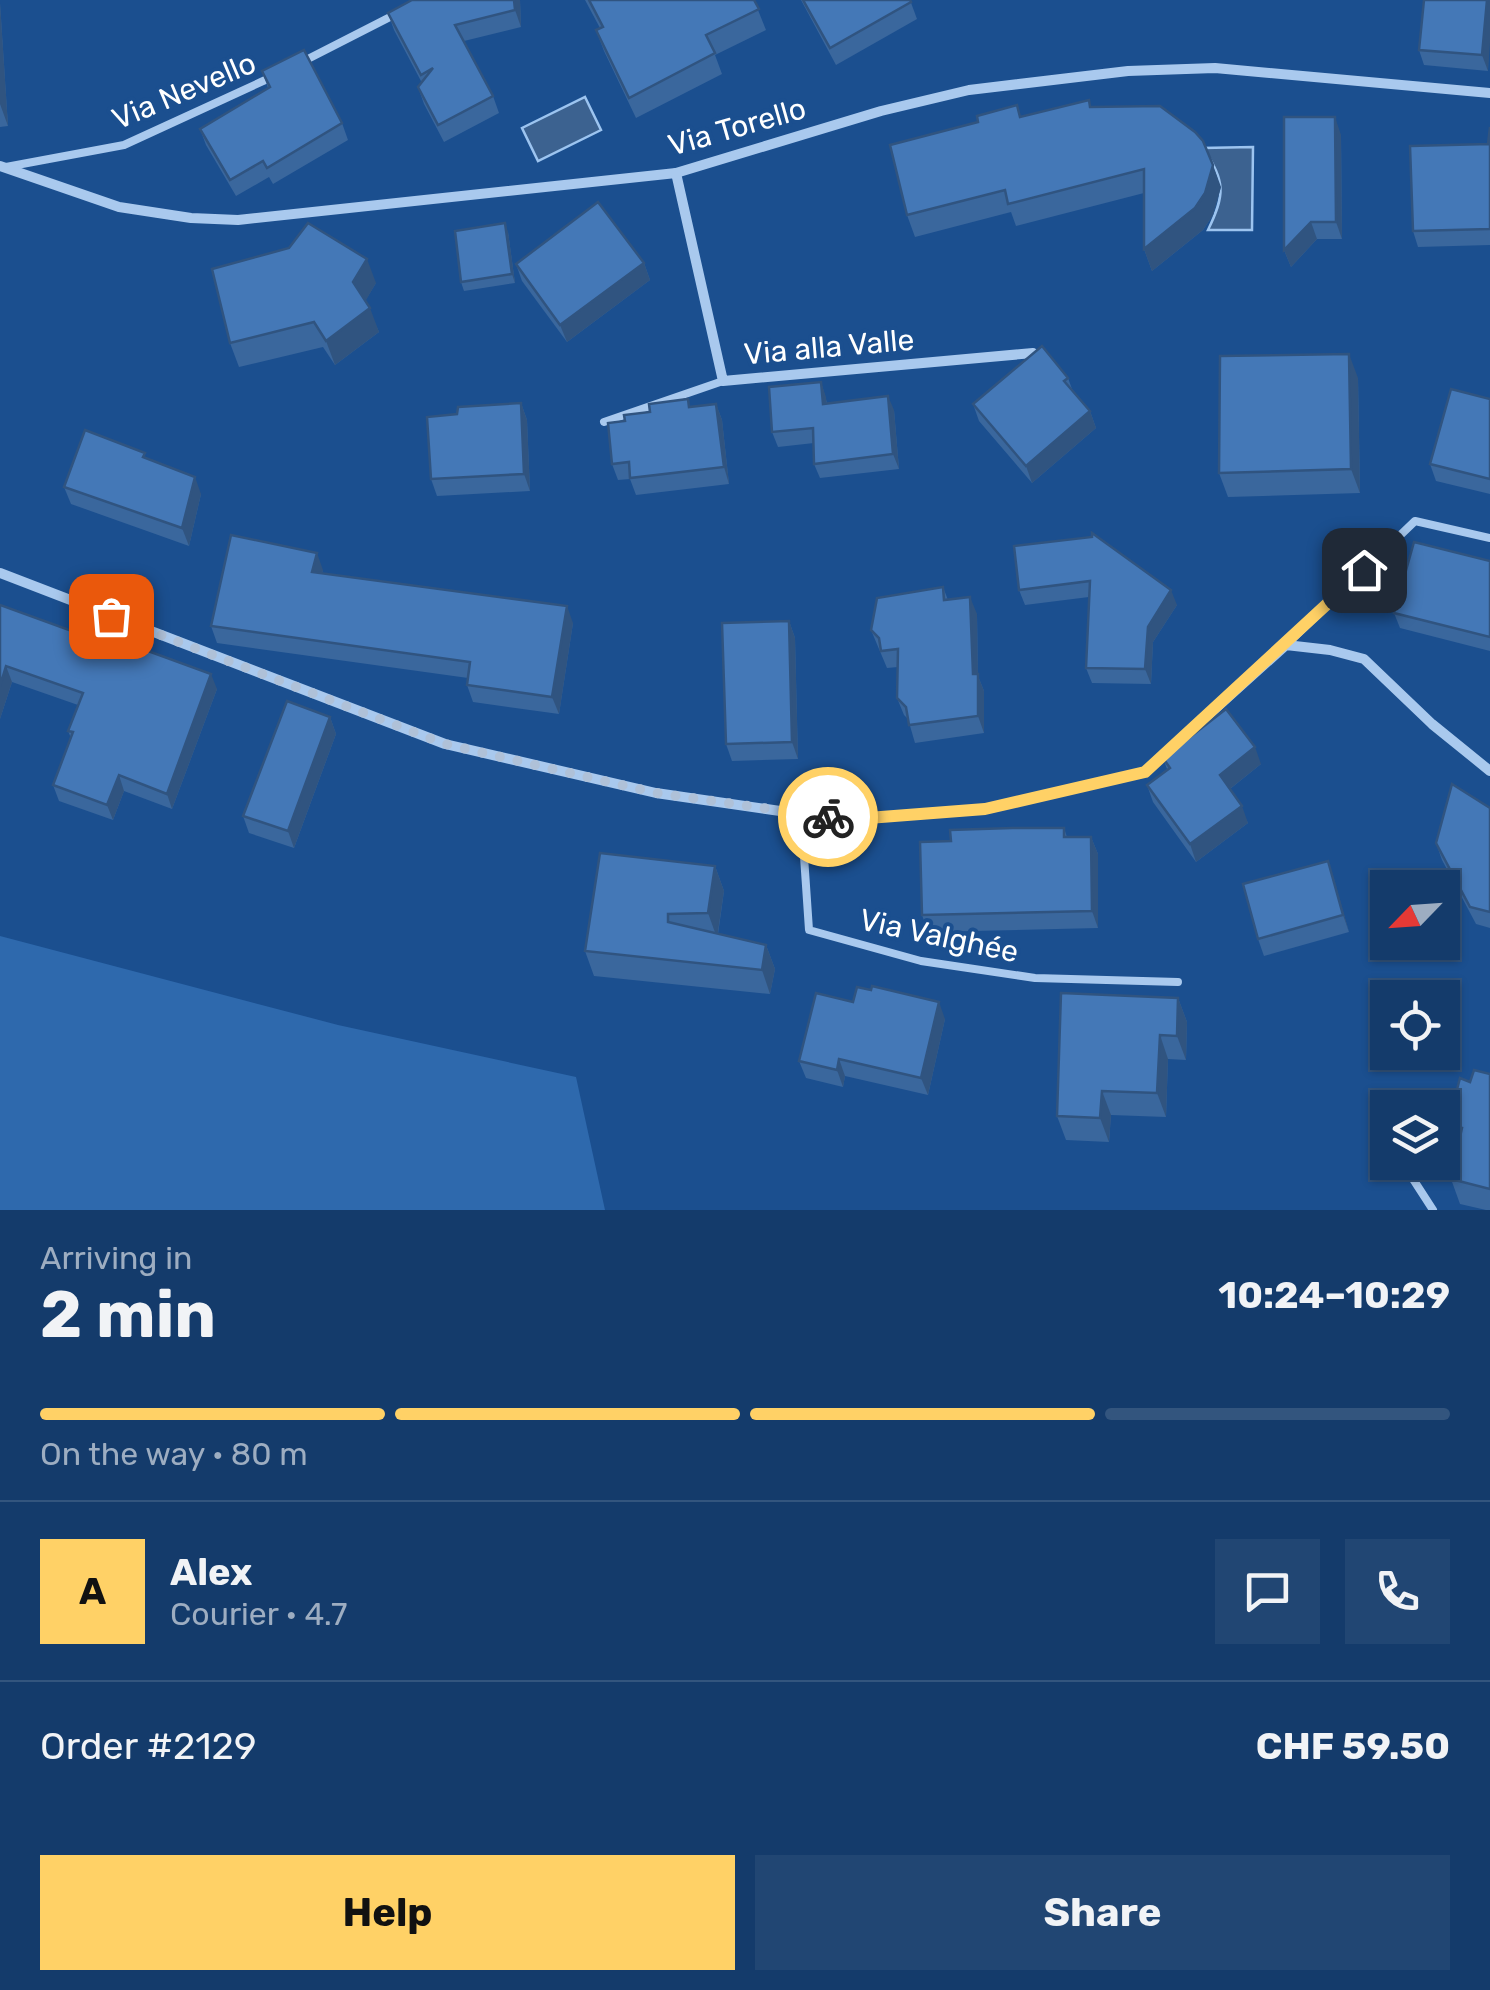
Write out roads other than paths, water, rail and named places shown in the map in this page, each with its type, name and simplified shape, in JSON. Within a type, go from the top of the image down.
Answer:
[{"type":"street","name":"Via Torello","points":[[3,166],[120,207],[191,218],[238,220],[676,173],[881,110],[969,90],[1128,70],[1215,68],[1490,93]]},
{"type":"street","name":"Via alla Valle","points":[[676,173],[723,382],[1033,353]]},
{"type":"street","points":[[0,573],[445,744],[656,793],[842,820],[985,809],[1145,772],[1286,645],[1364,659],[1432,724],[1490,771]]},
{"type":"lane","name":"Via Nevello","points":[[3,166],[124,145],[236,96],[407,9]]},
{"type":"lane","points":[[604,422],[723,382]]},
{"type":"lane","points":[[1286,645],[1416,521],[1490,538]]},
{"type":"lane","name":"Via Valghée","points":[[801,812],[809,930],[922,961],[1035,978],[1178,982]]},
{"type":"lane","points":[[1460,1094],[1476,1086]]},
{"type":"lane","points":[[1414,1180],[1433,1210]]}]
